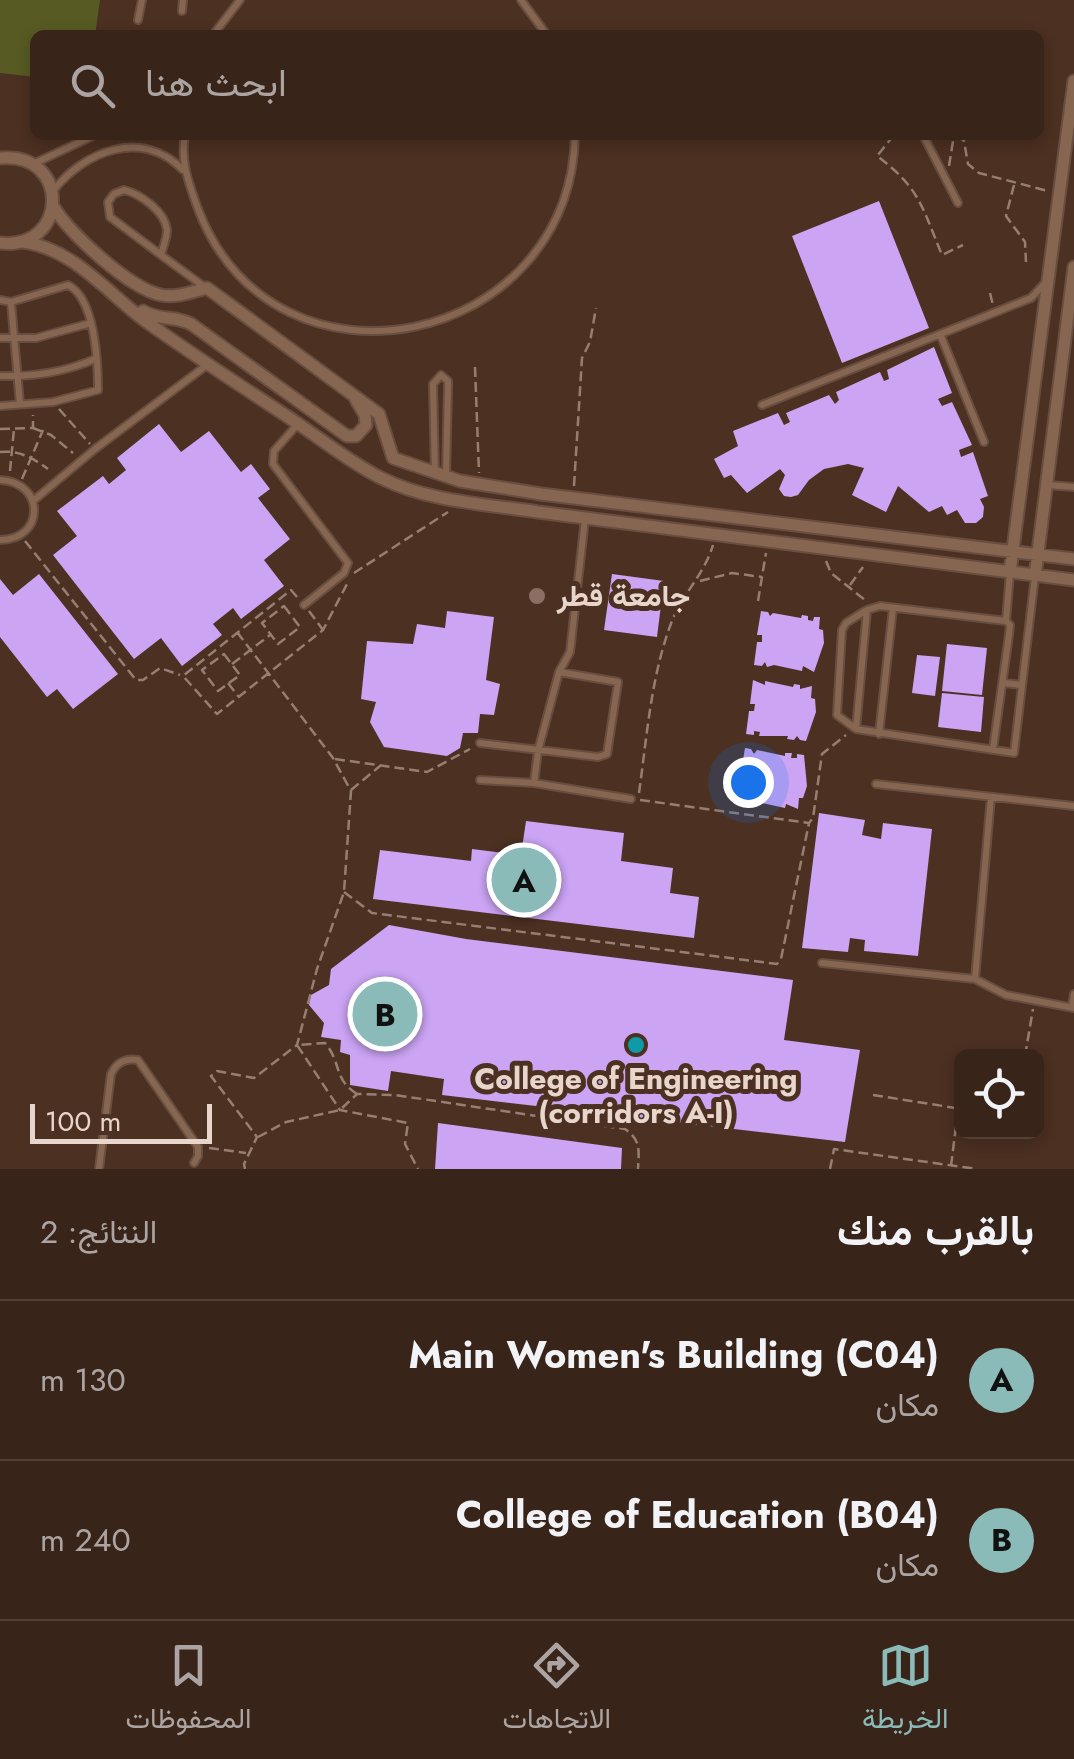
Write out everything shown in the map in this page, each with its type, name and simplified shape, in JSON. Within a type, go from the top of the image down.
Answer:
[{"type":"street","points":[[1010,572],[1060,192],[1068,170],[1074,81]]},
{"type":"street","points":[[0,158],[33,164],[47,179],[52,199],[83,243],[147,290],[172,296],[207,288],[379,414],[392,458],[441,476],[541,494],[1073,559],[1072,580],[431,495],[386,480],[298,424],[121,302],[67,257],[46,246],[0,243]]},
{"type":"street","points":[[23,242],[41,231],[52,199]]},
{"type":"street","points":[[1035,576],[1074,267]]},
{"type":"street","points":[[121,302],[156,318],[180,319],[191,324],[326,423],[352,437],[364,430],[366,420],[353,395]]},
{"type":"street","points":[[1038,364],[1062,367]]},
{"type":"street","points":[[538,512],[541,494]]},
{"type":"lane","points":[[138,20],[142,0]]},
{"type":"lane","points":[[182,11],[183,0]]},
{"type":"lane","points":[[217,30],[240,0]]},
{"type":"lane","points":[[520,0],[544,30]]},
{"type":"lane","points":[[33,164],[84,140]]},
{"type":"lane","points":[[133,148],[136,140]]},
{"type":"lane","points":[[184,140],[186,174],[208,232],[230,262],[256,288],[286,309],[320,323],[357,331],[394,331],[430,325],[464,312],[496,293],[524,268],[546,238],[562,205],[575,140]]},
{"type":"lane","points":[[926,140],[958,203]]},
{"type":"lane","points":[[52,199],[85,159],[108,150],[133,148],[166,156],[186,174]]},
{"type":"lane","points":[[161,255],[166,229],[161,214],[134,193],[124,190],[114,194],[108,202],[110,218],[161,255],[207,288]]},
{"type":"lane","points":[[762,405],[1031,298],[1049,279]]},
{"type":"lane","points":[[0,300],[12,302],[68,285],[85,300],[98,390],[53,402],[0,406]]},
{"type":"lane","points":[[12,302],[20,404]]},
{"type":"lane","points":[[0,338],[36,338],[91,323]]},
{"type":"lane","points":[[940,334],[984,442]]},
{"type":"lane","points":[[0,376],[75,368],[96,360]]},
{"type":"lane","points":[[33,501],[94,449],[208,364]]},
{"type":"lane","points":[[441,375],[448,381],[448,387],[441,476],[433,384],[441,375]]},
{"type":"lane","points":[[298,424],[274,450],[272,464],[348,563],[344,573],[304,605]]},
{"type":"lane","points":[[0,540],[21,536],[32,522],[33,501],[20,484],[4,480]]},
{"type":"lane","points":[[1048,485],[1074,487]]},
{"type":"lane","points":[[534,783],[538,750],[559,672],[570,652],[586,518]]},
{"type":"lane","points":[[993,749],[1010,625],[1006,620],[1010,572]]},
{"type":"lane","points":[[1006,620],[870,609],[846,623],[842,630],[837,714],[856,729],[879,734],[1014,752],[1035,576]]},
{"type":"lane","points":[[879,734],[893,608]]},
{"type":"lane","points":[[856,729],[870,609]]},
{"type":"lane","points":[[480,743],[598,757],[607,754],[618,682],[559,672]]},
{"type":"lane","points":[[1003,683],[1022,685]]},
{"type":"lane","points":[[480,780],[534,783],[634,799]]},
{"type":"lane","points":[[876,784],[1074,806]]},
{"type":"lane","points":[[974,979],[991,797]]},
{"type":"lane","points":[[822,963],[974,979],[996,991],[1073,1008],[1074,994]]},
{"type":"lane","points":[[99,1169],[112,1074],[125,1060],[138,1060],[198,1146],[194,1162]]},
{"type":"path","points":[[890,140],[877,156],[915,190],[942,255],[963,245]]},
{"type":"path","points":[[946,178],[954,140]]},
{"type":"path","points":[[962,140],[968,164],[979,173],[1060,192]]},
{"type":"path","points":[[1015,184],[1006,216],[1025,242],[1026,262]]},
{"type":"path","points":[[573,498],[582,358],[590,342],[596,308]]},
{"type":"path","points":[[476,367],[480,484]]},
{"type":"path","points":[[53,402],[94,449]]},
{"type":"path","points":[[33,428],[34,404]]},
{"type":"path","points":[[4,480],[14,428]]},
{"type":"path","points":[[0,429],[43,430],[80,461]]},
{"type":"path","points":[[20,484],[43,430]]},
{"type":"path","points":[[0,452],[12,451],[32,458],[48,469]]},
{"type":"path","points":[[21,536],[136,680],[143,680],[160,668],[182,676],[217,714],[323,630],[353,574],[466,501]]},
{"type":"path","points":[[716,534],[707,564],[680,602],[670,627],[634,799],[809,822]]},
{"type":"path","points":[[758,601],[768,542]]},
{"type":"path","points":[[827,549],[827,568],[870,609]]},
{"type":"path","points":[[849,586],[864,565],[865,554]]},
{"type":"path","points":[[696,582],[732,573],[762,578]]},
{"type":"path","points":[[182,676],[292,590],[323,630]]},
{"type":"path","points":[[284,606],[300,627],[278,644],[271,634],[262,623],[284,606]]},
{"type":"path","points":[[266,608],[272,615]]},
{"type":"path","points":[[237,632],[333,758],[350,791],[344,892],[317,969],[298,1045],[340,1110]]},
{"type":"path","points":[[232,664],[271,634]]},
{"type":"path","points":[[224,654],[232,664],[240,674],[218,691],[202,670],[224,654]]},
{"type":"path","points":[[202,660],[213,662]]},
{"type":"path","points":[[228,683],[239,697]]},
{"type":"path","points":[[344,892],[372,912],[776,964],[781,959],[809,822],[813,818],[822,754],[856,729]]},
{"type":"path","points":[[333,758],[426,772],[480,743]]},
{"type":"path","points":[[350,791],[381,765]]},
{"type":"path","points":[[1026,1049],[1035,1002]]},
{"type":"path","points":[[257,1138],[212,1076],[217,1071],[254,1078],[298,1045],[324,1043],[336,1057],[343,1086],[357,1094],[395,1094],[624,1129],[640,1145],[638,1169]]},
{"type":"path","points":[[340,1110],[357,1094]]},
{"type":"path","points":[[873,1095],[954,1108]]},
{"type":"path","points":[[245,1169],[257,1138],[286,1122],[340,1110],[408,1123],[405,1144],[418,1169]]},
{"type":"path","points":[[951,1166],[955,1139]]},
{"type":"path","points":[[198,1146],[248,1154]]},
{"type":"path","points":[[830,1169],[834,1148],[978,1169]]},
{"type":"shaded area","points":[[0,0],[100,0],[96,30],[30,30],[30,76],[0,73]]},
{"type":"building","points":[[879,201],[929,328],[842,363],[792,236]]},
{"type":"building","points":[[934,347],[952,393],[938,399],[942,406],[952,402],[972,445],[959,450],[961,457],[973,452],[988,496],[980,499],[983,517],[976,523],[965,523],[957,510],[947,515],[942,506],[929,512],[898,486],[886,512],[852,495],[864,468],[848,464],[824,469],[798,495],[791,497],[784,496],[779,489],[785,475],[780,469],[747,493],[731,475],[724,478],[714,459],[738,446],[733,431],[778,413],[784,425],[790,422],[786,413],[829,395],[835,404],[839,400],[836,392],[880,372],[884,381],[889,379],[887,370]]},
{"type":"building","points":[[159,424],[181,452],[209,431],[241,472],[251,464],[270,489],[258,498],[290,539],[264,560],[284,586],[241,619],[233,608],[213,624],[222,635],[182,666],[161,638],[134,659],[53,555],[77,536],[57,511],[103,476],[109,484],[126,470],[117,458]]},
{"type":"building","points":[[39,574],[118,674],[73,709],[57,689],[47,697],[0,637],[0,579],[13,595]]},
{"type":"building","points":[[612,574],[664,581],[657,637],[604,630]]},
{"type":"building","points":[[447,611],[494,617],[486,680],[500,684],[494,715],[480,714],[478,733],[463,733],[460,748],[447,756],[384,747],[370,722],[376,702],[361,699],[367,641],[413,644],[417,624],[445,628]]},
{"type":"building","points":[[761,611],[770,616],[808,616],[813,621],[820,617],[824,643],[814,672],[803,666],[802,671],[767,667],[765,662],[762,666],[754,665],[757,642],[762,642],[762,635],[757,635]]},
{"type":"building","points":[[947,644],[987,648],[982,695],[942,691]]},
{"type":"building","points":[[917,655],[940,657],[935,696],[912,693]]},
{"type":"building","points":[[753,680],[765,685],[765,681],[800,685],[800,689],[812,686],[816,712],[806,741],[797,736],[794,740],[787,739],[788,736],[759,736],[760,732],[754,731],[754,735],[746,734],[749,711],[754,711],[755,704],[750,704]]},
{"type":"building","points":[[942,693],[984,697],[981,732],[938,727]]},
{"type":"building","points":[[745,748],[754,754],[757,750],[785,756],[792,753],[791,758],[804,755],[807,786],[803,798],[799,798],[798,809],[786,804],[785,808],[751,804],[748,800],[738,803],[740,779],[745,780],[746,773],[741,772]]},
{"type":"building","points":[[819,813],[865,820],[862,835],[881,839],[883,823],[932,829],[918,956],[864,951],[865,940],[850,938],[848,952],[802,948]]},
{"type":"building","points":[[526,821],[624,833],[621,861],[673,868],[670,893],[699,897],[694,938],[373,899],[380,850],[471,861],[472,849],[521,855]]},
{"type":"building","name":"College of Engineering (corridors A-I)","points":[[389,925],[466,939],[793,980],[784,1040],[860,1050],[845,1142],[442,1095],[444,1079],[391,1071],[388,1091],[350,1085],[350,1055],[340,1052],[341,1040],[321,1037],[324,1023],[309,1005],[311,995],[329,985],[331,969]]},
{"type":"building","points":[[438,1123],[622,1148],[621,1169],[435,1169]]},
{"type":"place","name":"جامعة قطر","points":[[537,596]]},
{"type":"place","name":"Main Women's Building (C04)","points":[[524,880]]},
{"type":"place","name":"College of Education (B04)","points":[[385,1014]]},
{"type":"place","name":"College of Engineering (corridors A-I)","points":[[636,1045]]}]
